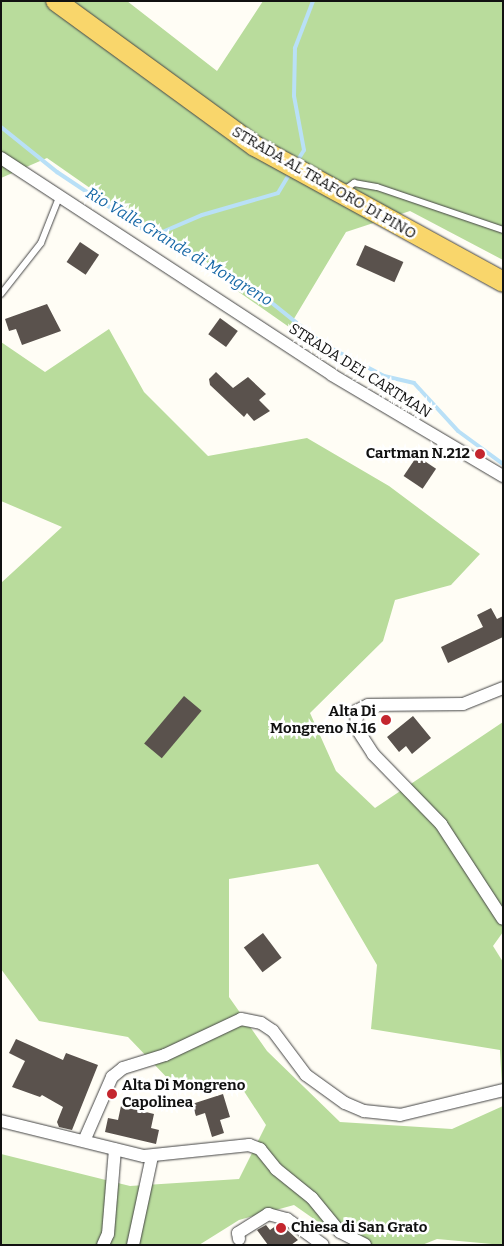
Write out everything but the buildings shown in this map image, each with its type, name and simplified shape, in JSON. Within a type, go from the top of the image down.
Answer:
[{"type":"main road","name":"STRADA AL TRAFORO DI PINO","points":[[56,1],[255,146],[503,282]]},
{"type":"street","name":"STRADA DEL CARTMAN","points":[[1,158],[60,194],[332,375],[503,476]]},
{"type":"street","points":[[503,688],[463,704],[368,705],[356,711],[357,729],[373,754],[441,824],[503,919]]},
{"type":"street","points":[[84,1141],[112,1077],[123,1068],[165,1055],[241,1019],[261,1023],[273,1031],[306,1075],[345,1103],[364,1111],[400,1115],[503,1090]]},
{"type":"street","points":[[1,1121],[115,1149],[152,1156],[236,1144],[260,1149],[276,1169],[312,1198],[340,1232],[365,1245]]},
{"type":"street","points":[[103,1245],[108,1234],[115,1149]]},
{"type":"street","points":[[134,1245],[152,1156]]},
{"type":"street","points":[[239,1239],[238,1233],[268,1214],[286,1220],[323,1245]]},
{"type":"lane","points":[[340,194],[354,183],[377,187],[503,230]]},
{"type":"lane","points":[[1,294],[41,243],[60,194]]},
{"type":"green space","points":[[1,1],[127,1],[217,71],[263,1],[503,1],[503,260],[410,211],[346,232],[289,327],[47,158],[1,178]]},
{"type":"green space","points":[[109,329],[144,392],[208,456],[307,438],[389,486],[480,554],[451,585],[395,600],[383,641],[310,713],[336,771],[375,808],[503,722],[503,932],[493,946],[503,962],[503,1106],[503,1245],[437,1239],[422,1245],[351,1245],[294,1205],[239,1220],[199,1245],[1,1245],[1,1154],[130,1186],[239,1179],[266,1125],[238,1082],[174,1085],[128,1037],[39,1021],[1,969],[1,583],[62,527],[1,501],[1,342],[45,372]],"holes":[[[318,864],[377,965],[371,1029],[500,1050],[503,1106],[452,1129],[340,1122],[267,1051],[229,997],[229,879]]]},
{"type":"waterway","points":[[296,163],[304,150],[294,96],[295,48],[313,1]]},
{"type":"waterway","name":"Rio Valle Grande di Mongreno","points":[[1,127],[57,172],[153,236],[262,295],[323,344],[384,376],[414,383],[458,431],[503,464]]},
{"type":"waterway","points":[[153,236],[202,215],[278,193],[290,173]]},
{"type":"place","name":"Cartman N.212","points":[[480,454]]},
{"type":"place","name":"Alta Di Mongreno N.16","points":[[386,720]]},
{"type":"place","name":"Alta Di Mongreno Capolinea","points":[[112,1094]]},
{"type":"place","name":"Chiesa di San Grato","points":[[281,1228]]}]
